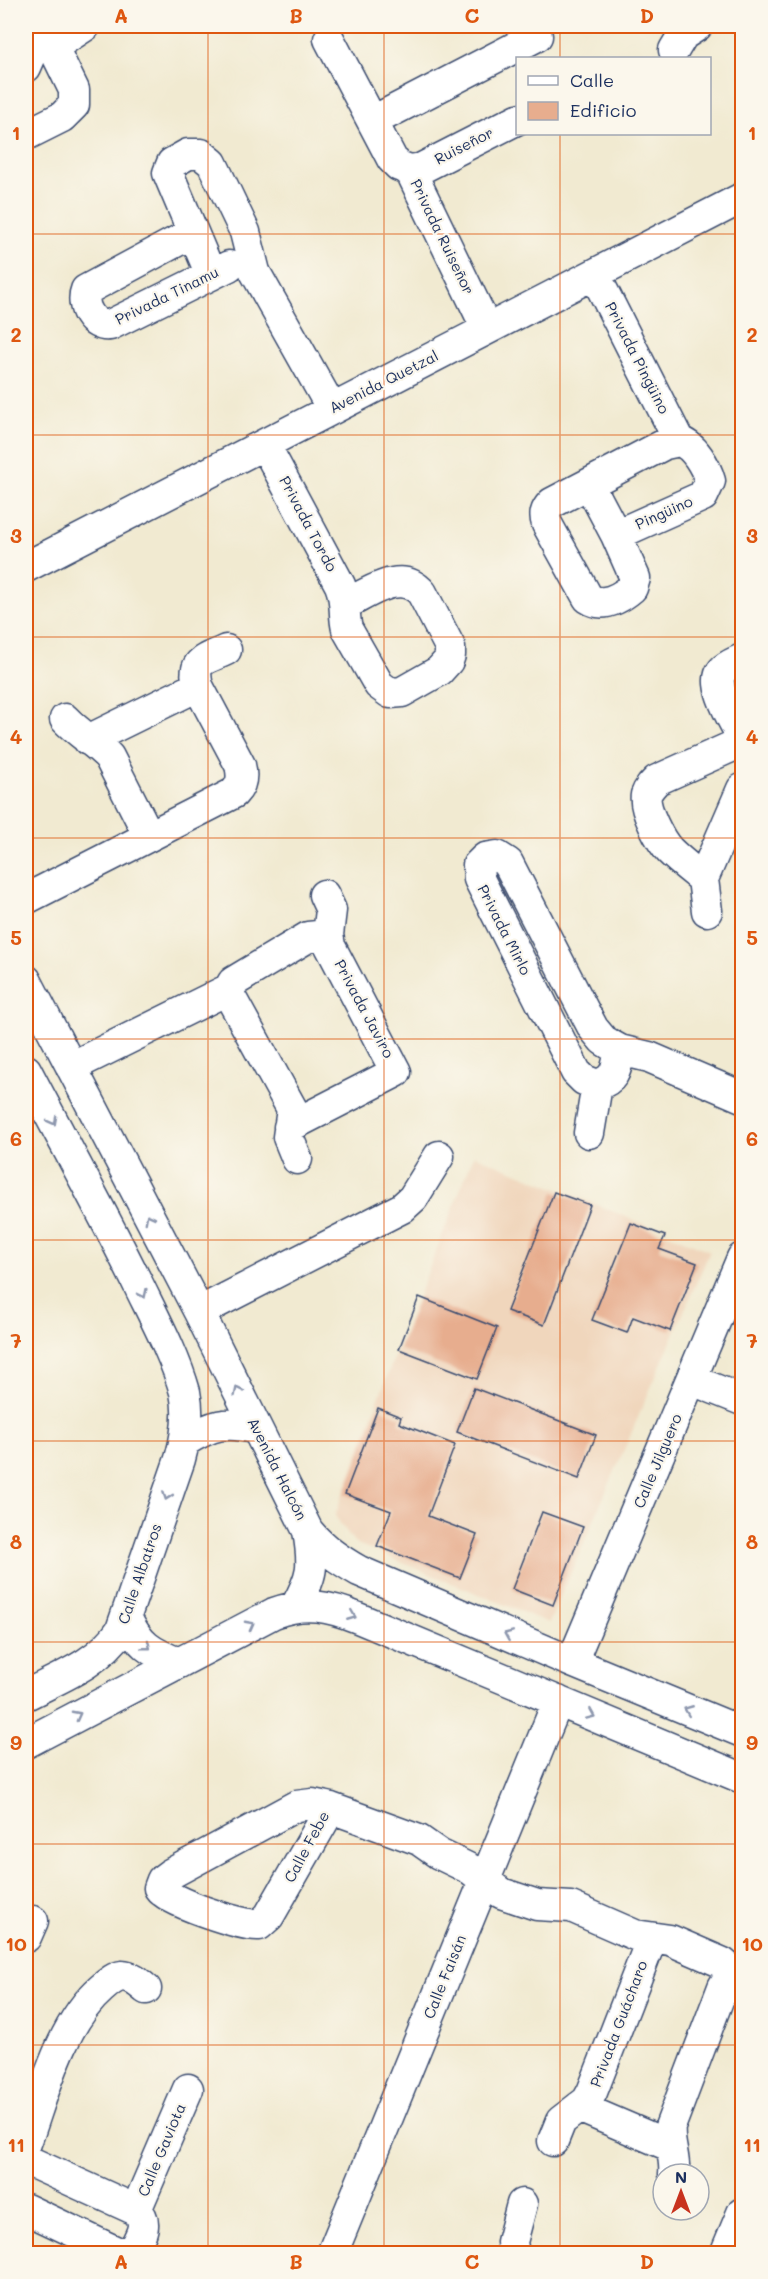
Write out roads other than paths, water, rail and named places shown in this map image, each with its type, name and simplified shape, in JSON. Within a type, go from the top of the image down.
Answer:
[{"type":"street","points":[[26,67],[45,37],[85,26]]},
{"type":"street","points":[[26,135],[62,117],[74,105],[74,90],[45,37]]},
{"type":"street","name":"Privada Ruiseñor","points":[[329,39],[392,159],[399,166],[410,170],[487,329]]},
{"type":"street","points":[[373,121],[539,40]]},
{"type":"street","name":"Ruiseñor","points":[[410,170],[422,168],[516,120]]},
{"type":"street","points":[[211,275],[168,172],[172,163],[188,154],[201,154],[212,163],[245,232],[255,272],[332,409]]},
{"type":"street","name":"Avenida Quetzal","points":[[26,567],[742,198]]},
{"type":"street","name":"Privada Tinamu","points":[[192,233],[90,286],[84,293],[84,301],[94,322],[98,325],[110,325],[250,255]]},
{"type":"street","name":"Privada Pingüino","points":[[595,275],[679,441],[690,447],[707,473],[709,486]]},
{"type":"street","points":[[589,484],[634,574],[634,584],[627,592],[606,603],[596,603],[588,598],[548,524],[545,512],[552,503],[665,444],[679,441]]},
{"type":"street","name":"Privada Tordo","points":[[266,445],[340,585],[346,604]]},
{"type":"street","name":"Pingüino","points":[[616,535],[703,496],[709,486]]},
{"type":"street","points":[[26,899],[234,793],[240,787],[242,780],[240,765],[198,686],[195,674],[196,667],[226,650]]},
{"type":"street","points":[[703,879],[664,843],[648,812],[646,795],[657,780],[742,740],[719,691],[718,682],[722,671],[742,659]]},
{"type":"street","points":[[88,740],[198,686]]},
{"type":"street","points":[[65,719],[78,733],[109,757],[149,836]]},
{"type":"street","points":[[707,911],[703,879],[742,789]]},
{"type":"street","name":"Privada Mirlo","points":[[597,1084],[584,1080],[576,1072],[479,879],[478,865],[485,858],[497,856],[508,863],[593,1028],[603,1040],[620,1050],[649,1057],[742,1097]]},
{"type":"street","name":"Privada Javiro","points":[[289,1127],[396,1072],[330,946],[328,935],[331,910],[324,896]]},
{"type":"street","points":[[71,1068],[229,989],[233,982],[308,938],[314,935],[328,935]]},
{"type":"street","name":"Avenida Halcón","points":[[26,980],[199,1312],[308,1531],[325,1549],[359,1571],[742,1732]]},
{"type":"street","points":[[229,989],[231,998],[292,1109],[288,1137],[297,1159]]},
{"type":"street","points":[[589,1133],[597,1084],[610,1079],[614,1074],[620,1050]]},
{"type":"street","points":[[26,1070],[157,1322],[185,1392],[187,1420],[185,1440]]},
{"type":"street","points":[[199,1312],[402,1208],[413,1198],[440,1156]]},
{"type":"street","name":"Calle Jilguero","points":[[572,1662],[742,1258]]},
{"type":"street","points":[[692,1380],[742,1400]]},
{"type":"street","points":[[185,1440],[214,1426],[242,1425],[256,1429]]},
{"type":"street","name":"Calle Albatros","points":[[26,1695],[90,1662],[113,1642],[126,1617],[185,1440]]},
{"type":"street","points":[[296,1606],[309,1583],[312,1567],[308,1531]]},
{"type":"street","points":[[26,1743],[274,1613],[296,1606],[310,1605],[336,1609],[742,1778]]},
{"type":"street","points":[[126,1617],[141,1643],[159,1655],[179,1663]]},
{"type":"street","name":"Calle Faisán","points":[[332,2253],[558,1701]]},
{"type":"street","name":"Calle Febe","points":[[312,1804],[331,1808],[269,1916],[259,1925],[242,1923],[170,1898],[159,1888],[162,1880],[170,1874],[296,1806],[312,1804]]},
{"type":"street","points":[[331,1808],[426,1843],[439,1854],[470,1869],[501,1893],[523,1902],[572,1907],[635,1935],[670,1940],[738,1970],[723,1987],[670,2127],[672,2160]]},
{"type":"street","name":"Privada Guácharo","points":[[553,2141],[561,2121],[568,2113],[587,2101],[592,2092],[652,1938]]},
{"type":"street","points":[[26,2144],[66,2035],[83,2008],[92,1997],[119,1976],[132,1978],[146,1989]]},
{"type":"street","name":"Calle Gaviota","points":[[136,2210],[188,2089]]},
{"type":"street","points":[[579,2107],[672,2160]]},
{"type":"street","name":"Calle Gaviota","points":[[26,2160],[136,2210],[143,2220],[141,2234],[133,2250],[119,2253],[26,2209]]},
{"type":"street","points":[[514,2253],[513,2242],[522,2204]]},
{"type":"street","points":[[726,2253],[742,2213]]}]
